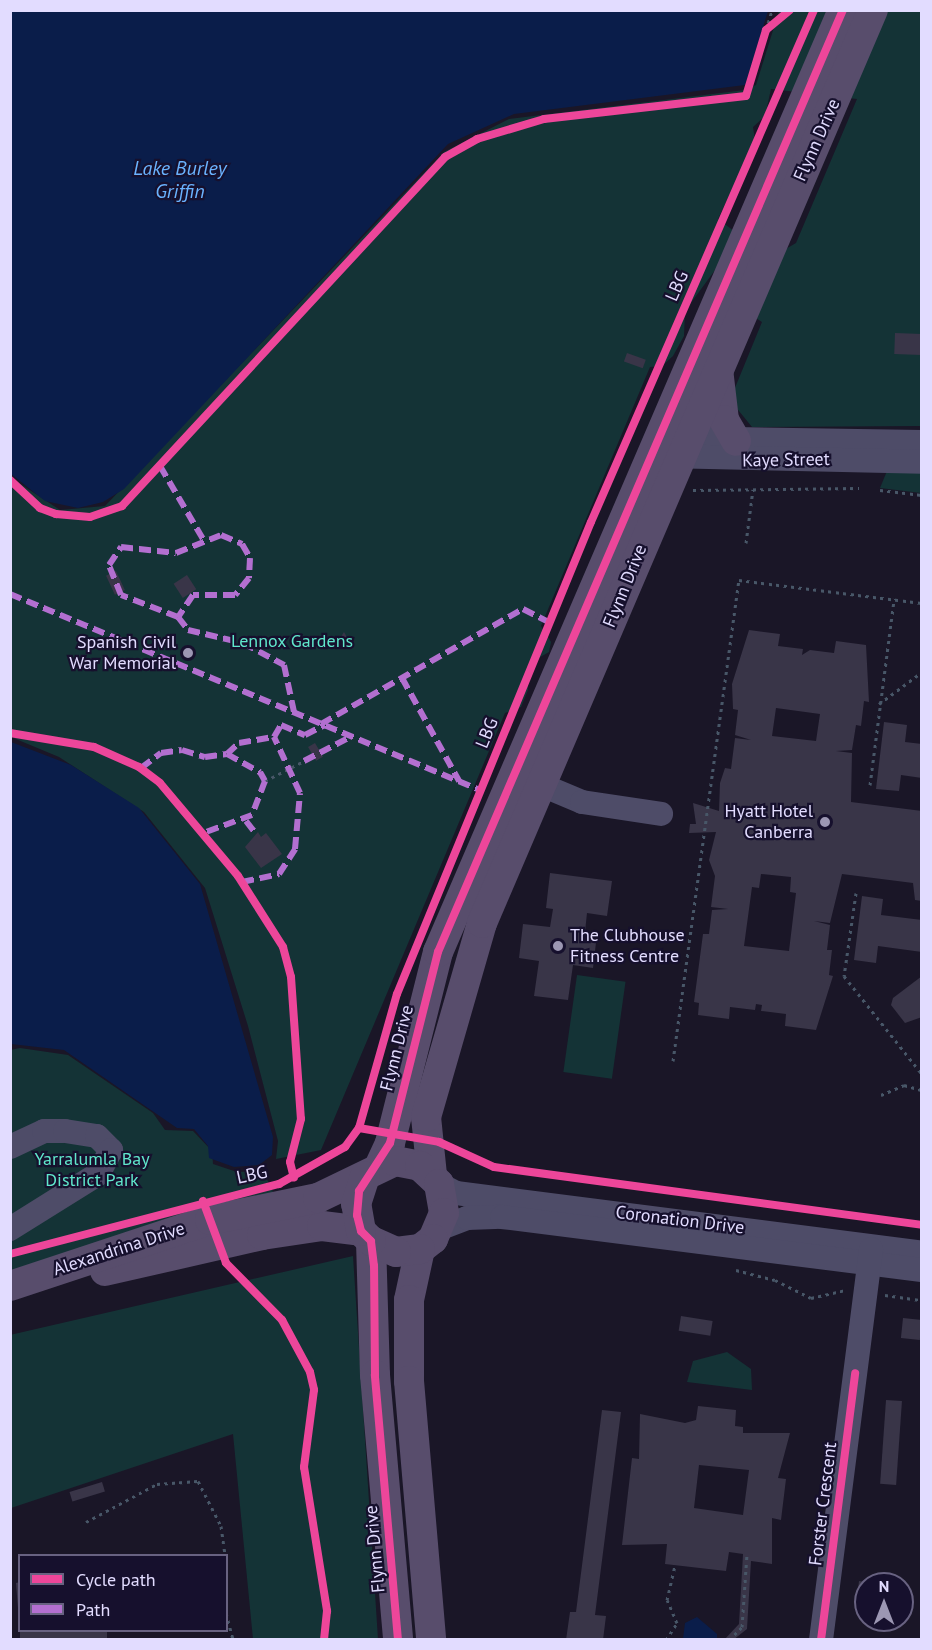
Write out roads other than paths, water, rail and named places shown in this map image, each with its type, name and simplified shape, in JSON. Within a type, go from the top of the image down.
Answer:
[{"type":"main road","name":"Flynn Drive","points":[[372,1171],[390,1143],[438,952],[514,773],[629,539],[843,10]]},
{"type":"main road","name":"Flynn Drive","points":[[668,447],[718,366],[873,10]]},
{"type":"main road","points":[[718,366],[724,420],[736,441]]},
{"type":"main road","name":"Flynn Drive","points":[[435,1180],[426,1117],[442,1048],[482,923],[541,786],[629,539]]},
{"type":"main road","points":[[430,1238],[396,1252],[366,1236],[356,1204],[372,1171],[407,1162],[435,1180],[444,1202],[409,1300],[409,1381],[431,1640]]},
{"type":"main road","name":"Alexandrina Drive","points":[[10,1286],[210,1220],[318,1198],[372,1171]]},
{"type":"main road","name":"Alexandrina Drive","points":[[10,1292],[262,1235],[322,1226],[366,1236]]},
{"type":"main road","name":"Flynn Drive","points":[[366,1236],[375,1375],[398,1640]]},
{"type":"street","name":"Kaye Street","points":[[668,447],[736,441],[921,442]]},
{"type":"street","name":"Kaye Street","points":[[668,447],[921,462]]},
{"type":"street","points":[[514,773],[582,802],[661,814]]},
{"type":"street","points":[[10,1147],[44,1131],[65,1131],[97,1137],[107,1142],[111,1157],[58,1203],[10,1229]]},
{"type":"street","name":"Coronation Drive","points":[[435,1180],[456,1193],[870,1255],[921,1270]]},
{"type":"street","name":"Coronation Drive","points":[[430,1238],[467,1218],[502,1217],[870,1255],[921,1253]]},
{"type":"street","name":"Forster Crescent","points":[[821,1640],[870,1255]]},
{"type":"water","name":"Lake Burley Griffin","points":[[10,11],[768,11],[745,85],[514,114],[448,144],[124,489],[103,502],[78,508],[45,501],[11,474]]},
{"type":"water","points":[[11,742],[71,765],[139,808],[200,884],[273,1137],[272,1155],[259,1165],[234,1167],[209,1158],[208,1146],[194,1129],[177,1128],[64,1050],[11,1044]]},
{"type":"water","points":[[697,1617],[717,1634],[717,1639],[683,1639],[685,1623]]},
{"type":"place","name":"Spanish Civil War Memorial","points":[[188,653]]},
{"type":"place","name":"Hyatt Hotel Canberra","points":[[825,822]]},
{"type":"place","name":"The Clubhouse Fitness Centre","points":[[558,946]]},
{"type":"park label","name":"Lennox Gardens","points":[[292,641]]},
{"type":"park label","name":"Yarralumla Bay District Park","points":[[92,1170]]}]
